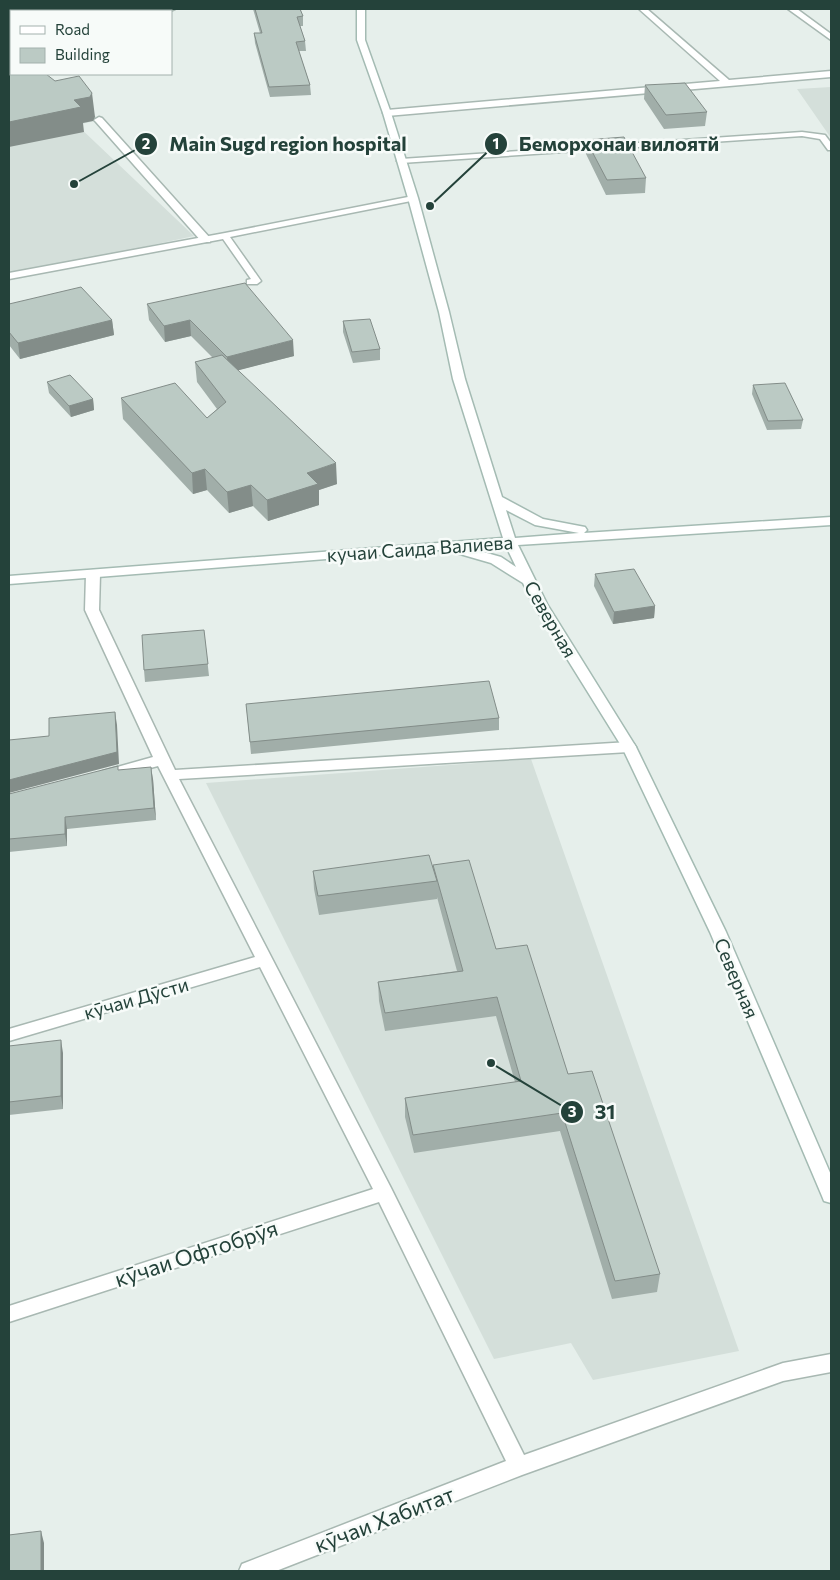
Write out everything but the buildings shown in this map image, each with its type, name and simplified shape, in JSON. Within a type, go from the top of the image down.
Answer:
[{"type":"street","name":"Северная","points":[[361,9],[361,40],[387,113],[400,162],[413,198],[444,312],[459,379],[510,541],[540,604],[630,747],[718,932],[831,1196]]},
{"type":"street","points":[[643,9],[728,84]]},
{"type":"street","points":[[792,9],[831,38]]},
{"type":"street","points":[[387,113],[831,74]]},
{"type":"street","points":[[99,120],[206,240]]},
{"type":"street","points":[[496,499],[522,514],[550,525],[612,534]]},
{"type":"street","name":"кучаи Саида Валиева","points":[[9,580],[510,541],[831,521]]},
{"type":"street","points":[[444,546],[496,560],[528,581]]},
{"type":"street","points":[[93,574],[92,610],[166,768],[384,1193],[519,1466]]},
{"type":"street","points":[[95,778],[166,768],[630,747]]},
{"type":"street","name":"кӯчаи Дӯсти","points":[[9,1035],[263,960]]},
{"type":"street","name":"кӯчаи Офтобрӯя","points":[[9,1314],[384,1193]]},
{"type":"street","name":"кӯчаи Хабитат","points":[[250,1571],[519,1466],[783,1372],[831,1363]]},
{"type":"lane","points":[[400,162],[810,134],[822,137],[831,148]]},
{"type":"lane","points":[[9,276],[206,240],[413,198]]},
{"type":"lane","points":[[225,236],[257,281],[250,282]]},
{"type":"shaded area","points":[[9,60],[10,75],[90,111],[99,120],[77,125],[194,236],[9,276]]},
{"type":"shaded area","points":[[831,87],[831,138],[797,89]]},
{"type":"shaded area","points":[[531,759],[739,1351],[593,1380],[571,1343],[494,1359],[206,783]]},
{"type":"place","name":"Main Sugd region hospital","points":[[74,184]]},
{"type":"place","name":"Беморхонаи вилоятй","points":[[430,206]]},
{"type":"place","name":"31","points":[[491,1063]]}]
